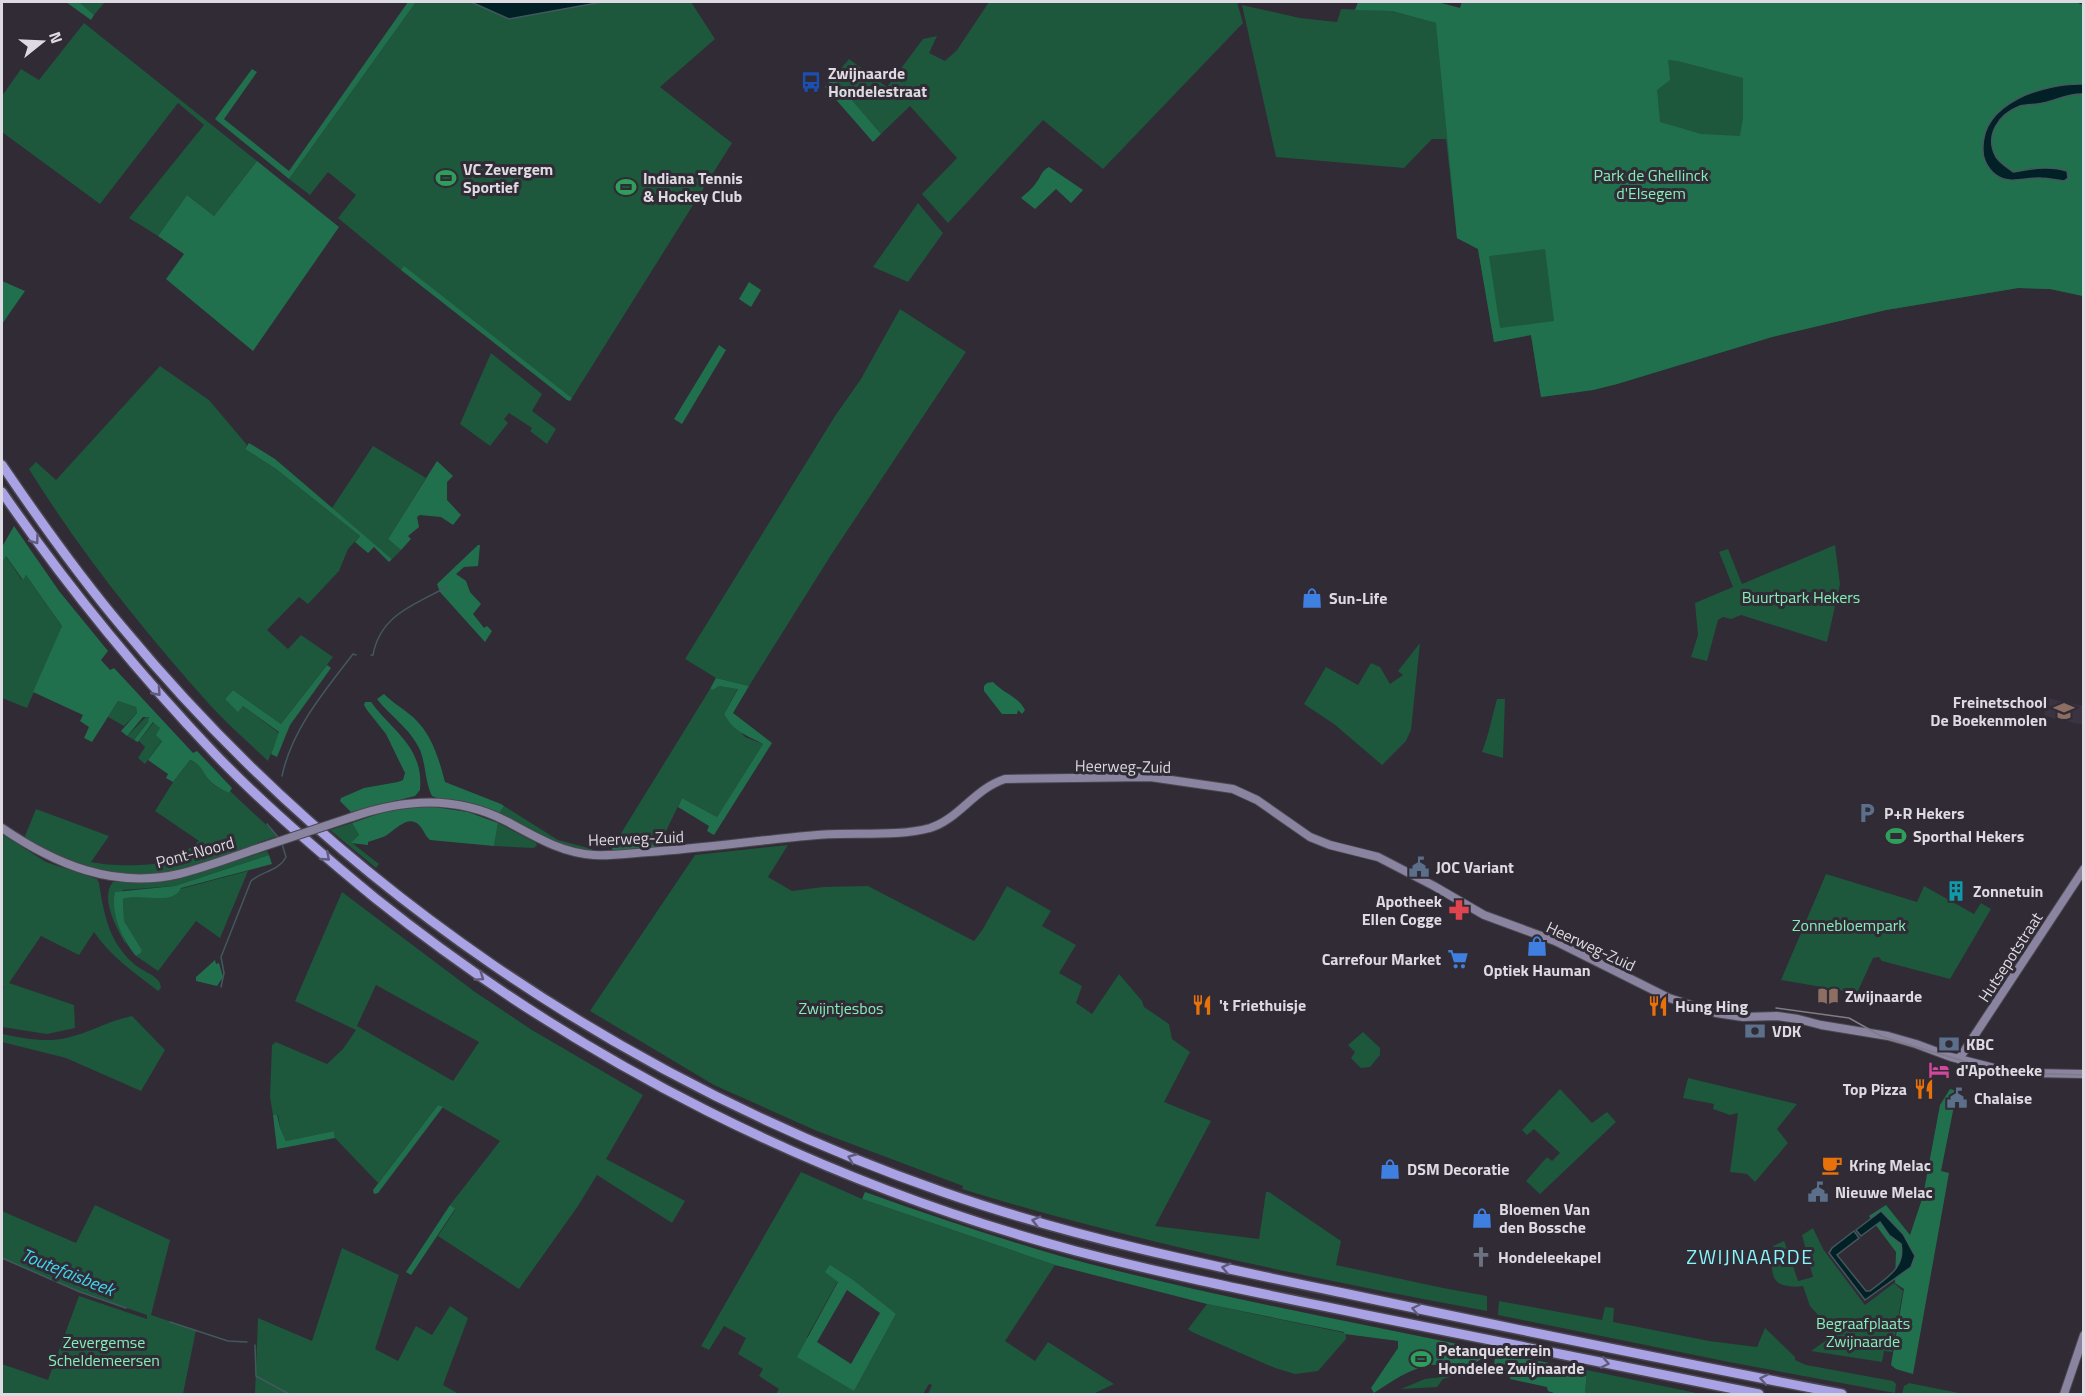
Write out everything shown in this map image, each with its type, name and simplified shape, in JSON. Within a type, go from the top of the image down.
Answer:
[{"type":"highway","points":[[2,465],[79,574],[125,631],[167,680],[292,807],[375,878],[429,920],[537,997],[618,1046],[700,1090],[778,1127],[879,1169],[946,1194],[1070,1230],[1222,1268],[1842,1395]]},
{"type":"highway","points":[[2,492],[66,582],[153,688],[219,758],[341,870],[418,932],[522,1005],[587,1046],[686,1101],[767,1140],[864,1181],[983,1222],[1074,1250],[1225,1286],[1758,1395]]},
{"type":"street","name":"Heerweg-Zuid","points":[[262,847],[380,808],[412,801],[453,803],[494,815],[558,848],[582,854],[606,855],[693,849],[817,835],[922,830],[941,823],[985,787],[1005,779],[1150,777],[1224,786],[1257,800],[1310,837],[1330,845],[1378,857],[1484,915],[1555,941],[1669,998],[1716,1013],[1755,1018],[1788,1017],[1888,1036],[1959,1059],[2014,1071],[2084,1074]]},
{"type":"street","name":"Pont-Noord","points":[[2,828],[37,851],[65,864],[118,878],[142,879],[177,874],[262,847]]},
{"type":"street","name":"Hutsepotstraat","points":[[1959,1059],[2084,869]]},
{"type":"street","points":[[2064,1395],[2084,1335]]},
{"type":"shaded area","points":[[471,2],[602,2],[509,19]]},
{"type":"shaded area","points":[[2083,84],[2083,94],[2020,106],[2012,110],[2000,120],[1993,133],[1993,149],[1996,157],[2013,172],[2054,168],[2067,171],[2068,178],[2064,181],[2041,178],[2009,180],[1993,172],[1983,155],[1985,134],[1992,120],[2003,108],[2034,92],[2051,87]]},
{"type":"shaded area","name":"Freinetschool De Boekenmolen","points":[[2047,698],[2083,706],[2083,725],[2044,716]]},
{"type":"shaded area","points":[[1881,1211],[1903,1234],[1915,1256],[1911,1267],[1865,1300],[1829,1253],[1854,1231],[1859,1238],[1837,1255],[1866,1291],[1870,1291],[1882,1282],[1901,1260],[1901,1244],[1889,1235],[1880,1222],[1861,1236],[1856,1230]]},
{"type":"green space","points":[[66,2],[79,2],[94,15],[91,20]]},
{"type":"green space","points":[[79,2],[105,2],[94,15]]},
{"type":"green space","points":[[408,2],[416,2],[289,179],[215,119],[252,69],[257,72],[224,119],[289,171]]},
{"type":"green space","points":[[416,2],[471,2],[509,19],[602,2],[691,2],[715,39],[660,87],[732,143],[572,398],[404,267],[401,270],[338,218],[356,195],[328,172],[310,195],[289,179]]},
{"type":"green space","points":[[989,2],[1237,2],[1243,23],[1103,169],[1043,120],[948,223],[922,194],[957,158],[910,106],[881,134],[833,78],[849,59],[887,87],[923,39],[937,36],[929,53],[945,61],[957,50]]},
{"type":"green space","name":"Park de Ghellinck d'Elsegem","points":[[1358,2],[1437,2],[1460,8],[1462,2],[2074,2],[2083,5],[2083,84],[2046,88],[2011,102],[1991,124],[1983,140],[1982,148],[1987,164],[2001,179],[2039,178],[2064,181],[2032,168],[2014,172],[2009,169],[1996,157],[1992,141],[1993,133],[2006,114],[2020,106],[2083,94],[2083,296],[2050,289],[2018,288],[1886,310],[1772,337],[1617,384],[1593,390],[1541,397],[1531,335],[1494,342],[1478,249],[1457,238],[1436,23],[1392,11],[1355,10]],"holes":[[[1668,60],[1743,78],[1743,118],[1740,136],[1701,134],[1660,122],[1657,90],[1670,80]],[[1545,249],[1554,321],[1500,328],[1489,256]]]},
{"type":"green space","name":"Park de Ghellinck d'Elsegem","points":[[1437,2],[1460,8],[1462,2],[2074,2],[2084,5],[2083,296],[2050,289],[2018,288],[1886,310],[1772,337],[1617,384],[1593,390],[1541,397],[1531,335],[1494,342],[1478,249],[1457,238],[1446,139],[1432,139],[1404,168],[1276,157],[1242,5],[1300,18],[1337,22],[1341,9],[1392,11],[1436,23]]},
{"type":"green space","points":[[84,23],[257,161],[214,216],[187,195],[158,236],[129,218],[204,125],[178,103],[100,204],[2,132],[2,96],[21,69],[39,80]]},
{"type":"green space","points":[[833,78],[881,134],[873,142],[825,87]]},
{"type":"green space","points":[[257,161],[339,227],[253,351],[166,279],[184,254],[158,236],[187,195],[214,216]]},
{"type":"green space","points":[[1049,167],[1083,190],[1071,203],[1056,189],[1035,209],[1021,198]]},
{"type":"green space","points":[[918,203],[943,233],[908,282],[873,267]]},
{"type":"green space","points":[[404,266],[572,398],[570,401],[401,270]]},
{"type":"green space","points":[[2,281],[25,291],[2,324]]},
{"type":"green space","points":[[749,282],[761,290],[751,307],[739,299]]},
{"type":"green space","points":[[900,309],[966,352],[831,555],[749,686],[716,678],[685,659],[835,416],[861,379]]},
{"type":"green space","points":[[719,345],[726,350],[682,424],[674,419]]},
{"type":"green space","points":[[491,353],[542,394],[532,411],[556,429],[547,444],[530,431],[532,428],[509,413],[504,419],[508,423],[490,446],[460,424]]},
{"type":"green space","points":[[160,366],[209,400],[247,445],[245,449],[276,469],[360,536],[348,549],[339,571],[308,604],[299,597],[267,630],[288,649],[301,635],[333,657],[281,724],[233,690],[225,699],[238,711],[243,706],[279,733],[268,761],[230,726],[160,648],[91,561],[29,469],[36,462],[56,480]]},
{"type":"green space","points":[[249,443],[275,459],[392,559],[389,562],[374,547],[368,553],[355,542],[360,536],[276,469],[245,449]]},
{"type":"green space","points":[[373,446],[426,478],[388,539],[401,550],[392,559],[332,508]]},
{"type":"green space","points":[[437,461],[453,476],[447,482],[447,500],[461,515],[453,525],[441,517],[420,515],[417,517],[419,527],[408,536],[411,539],[401,550],[388,539]]},
{"type":"green space","points":[[14,526],[59,591],[108,651],[101,660],[110,670],[114,668],[193,753],[197,751],[232,788],[229,793],[213,784],[200,767],[190,760],[173,782],[166,778],[168,774],[148,760],[162,741],[156,735],[160,728],[153,722],[138,742],[134,740],[148,722],[149,717],[143,717],[127,736],[121,731],[137,713],[136,707],[118,701],[92,742],[84,738],[89,727],[80,721],[83,715],[33,692],[62,626],[26,575],[23,580],[6,556],[2,563],[2,547]]},
{"type":"green space","points":[[480,545],[478,566],[464,567],[456,574],[466,581],[470,592],[481,604],[473,614],[484,628],[487,626],[492,631],[485,642],[440,592],[437,584]]},
{"type":"green space","name":"Buurtpark Hekers","points":[[1835,545],[1840,584],[1827,642],[1741,615],[1731,619],[1723,617],[1718,620],[1707,661],[1691,657],[1698,635],[1695,603],[1733,587],[1719,552],[1728,549],[1742,584]]},
{"type":"green space","points":[[5,555],[22,580],[26,575],[62,626],[27,708],[2,698],[2,563]]},
{"type":"green space","points":[[1420,643],[1411,730],[1406,741],[1382,765],[1334,724],[1304,704],[1326,667],[1358,685],[1371,663],[1380,667],[1390,684],[1403,675],[1398,671]]},
{"type":"green space","points":[[327,665],[331,668],[290,725],[277,757],[271,754],[279,732],[243,706],[238,712],[225,699],[233,690],[281,724]]},
{"type":"green space","points":[[716,678],[749,686],[733,713],[772,743],[714,835],[707,831],[709,826],[678,807],[682,798],[717,817],[763,744],[741,732],[728,720],[724,714],[738,689],[719,686],[713,690],[710,689]]},
{"type":"green space","points":[[993,682],[1019,702],[1025,710],[1022,714],[1018,710],[1017,714],[1002,714],[984,691],[987,683]]},
{"type":"green space","points":[[719,686],[738,688],[724,714],[745,737],[763,744],[717,817],[682,798],[665,833],[665,843],[612,848],[710,689],[713,690]]},
{"type":"green space","points":[[384,694],[414,718],[426,732],[445,782],[501,804],[504,806],[499,814],[454,800],[432,796],[420,750],[406,729],[377,699]]},
{"type":"green space","points":[[1497,699],[1505,699],[1503,758],[1482,752]]},
{"type":"green space","points":[[118,701],[136,707],[137,713],[124,726],[108,717]]},
{"type":"green space","points":[[365,702],[371,702],[412,751],[420,775],[420,790],[415,796],[351,812],[340,801],[341,798],[364,788],[398,782],[403,780],[405,773],[386,734],[367,710]]},
{"type":"green space","points":[[147,716],[150,719],[134,740],[127,736]]},
{"type":"green space","points":[[154,722],[160,728],[162,740],[145,764],[138,758],[145,747],[139,741]]},
{"type":"green space","points":[[190,760],[199,764],[215,786],[229,793],[230,791],[278,836],[193,866],[149,874],[127,875],[105,873],[76,865],[29,842],[25,836],[36,809],[109,836],[91,862],[140,865],[167,861],[199,841],[155,811]]},
{"type":"green space","points":[[428,806],[468,812],[498,823],[494,846],[430,840],[418,824],[409,821],[387,835],[368,842],[368,845],[351,843],[359,835],[352,823],[387,811]]},
{"type":"green space","points":[[504,806],[558,840],[592,849],[591,852],[557,844],[499,814]]},
{"type":"green space","points":[[352,823],[359,835],[352,843],[379,864],[376,868],[330,830]]},
{"type":"green space","points":[[498,823],[536,843],[537,846],[533,848],[494,846]]},
{"type":"green space","points":[[2,834],[46,862],[97,879],[113,937],[126,956],[158,980],[161,988],[158,991],[124,964],[94,932],[79,955],[41,936],[9,983],[74,1005],[75,1028],[47,1034],[2,1027],[4,987],[2,986]]},
{"type":"green space","points":[[665,843],[666,847],[613,852],[612,848]]},
{"type":"green space","name":"Zwijntjesbos","points":[[788,845],[768,877],[792,891],[823,887],[868,886],[974,941],[1007,886],[1051,911],[1042,926],[1076,945],[1059,973],[1082,986],[1076,1003],[1092,1014],[1119,974],[1142,1001],[1144,1007],[1169,1024],[1172,1039],[1190,1052],[1164,1102],[1211,1121],[1155,1226],[1259,1239],[1266,1192],[1269,1192],[1341,1241],[1336,1265],[1487,1296],[1487,1311],[1223,1258],[1092,1226],[962,1189],[963,1186],[817,1131],[714,1085],[590,1011],[695,855]]},
{"type":"green space","points":[[267,851],[269,855],[175,886],[123,890],[115,912],[127,946],[109,905],[109,889],[113,882],[161,881],[180,878]]},
{"type":"green space","points":[[269,855],[272,864],[181,888],[171,897],[123,899],[124,921],[142,950],[136,956],[131,950],[116,918],[115,892],[175,886]]},
{"type":"green space","points":[[248,871],[220,938],[196,921],[158,971],[136,956],[142,950],[124,921],[123,899],[131,896],[150,897]]},
{"type":"green space","name":"Zonnebloempark","points":[[1826,874],[1917,902],[1924,886],[1974,914],[1981,903],[1991,909],[1950,979],[1882,961],[1879,957],[1873,958],[1857,993],[1781,980]]},
{"type":"green space","points":[[342,892],[475,992],[532,1030],[643,1095],[606,1159],[685,1201],[672,1223],[597,1175],[578,1206],[519,1289],[438,1236],[455,1210],[450,1205],[500,1141],[438,1105],[378,1183],[335,1138],[334,1131],[286,1141],[280,1128],[278,1115],[273,1115],[270,1097],[272,1045],[276,1042],[327,1064],[343,1049],[356,1030],[295,1001]],"holes":[[[376,985],[479,1042],[453,1081],[357,1026]]]},
{"type":"green space","points":[[215,960],[216,964],[219,963],[223,977],[217,986],[196,981],[196,977]]},
{"type":"green space","points":[[132,1016],[165,1050],[141,1091],[66,1058],[2,1042],[2,1034],[42,1040],[66,1038]]},
{"type":"green space","points":[[1363,1032],[1380,1048],[1380,1055],[1370,1067],[1361,1068],[1351,1058],[1355,1052],[1348,1045]]},
{"type":"green space","points":[[1688,1078],[1797,1104],[1777,1129],[1788,1143],[1755,1182],[1747,1174],[1730,1172],[1738,1113],[1730,1115],[1713,1109],[1714,1104],[1683,1098]]},
{"type":"green space","points":[[1560,1089],[1592,1123],[1607,1112],[1616,1122],[1540,1194],[1526,1181],[1547,1157],[1552,1161],[1560,1153],[1534,1129],[1527,1135],[1522,1130]]},
{"type":"green space","points":[[1950,1089],[1957,1091],[1941,1171],[1949,1173],[1913,1374],[1896,1369],[1891,1365],[1904,1289],[1895,1283],[1896,1252],[1869,1216],[1886,1205],[1910,1235],[1923,1196],[1940,1105]]},
{"type":"green space","points":[[438,1105],[443,1107],[378,1193],[374,1194],[373,1190]]},
{"type":"green space","points":[[273,1115],[277,1115],[286,1141],[334,1131],[335,1138],[277,1149]]},
{"type":"green space","points":[[801,1172],[862,1199],[1055,1265],[1005,1341],[1035,1361],[1048,1342],[1114,1384],[1093,1394],[928,1394],[932,1385],[929,1384],[923,1394],[776,1394],[779,1389],[759,1376],[763,1369],[738,1354],[746,1338],[724,1326],[709,1350],[701,1346]],"holes":[[[838,1281],[896,1314],[854,1391],[807,1337]]]},
{"type":"green space","points":[[865,1192],[1011,1241],[1113,1270],[1219,1295],[1486,1350],[1482,1358],[1469,1364],[1430,1365],[1415,1369],[1374,1393],[1371,1388],[1398,1348],[1398,1341],[1345,1334],[1346,1339],[1344,1332],[1207,1304],[1055,1265],[862,1199]]},
{"type":"green space","name":"Zevergemse Scheldemeersen","points":[[95,1205],[170,1240],[151,1315],[196,1330],[183,1394],[2,1394],[2,1364],[48,1380],[79,1296],[147,1319],[147,1315],[80,1292],[2,1258],[2,1211],[76,1243]]},
{"type":"green space","points":[[450,1205],[455,1209],[411,1275],[406,1272]]},
{"type":"green space","name":"Begraafplaats Zwijnaarde","points":[[1813,1228],[1823,1249],[1865,1305],[1894,1283],[1903,1291],[1892,1352],[1884,1351],[1882,1362],[1811,1351],[1835,1334],[1810,1306],[1803,1286],[1789,1286],[1778,1282],[1773,1274],[1772,1262],[1773,1246],[1784,1241],[1790,1256],[1787,1257],[1788,1260],[1791,1260],[1798,1281],[1813,1277],[1802,1235]]},
{"type":"green space","points":[[342,1248],[399,1275],[375,1349],[398,1361],[416,1326],[432,1335],[450,1306],[468,1318],[443,1385],[459,1394],[255,1394],[258,1318],[312,1341]]},
{"type":"green space","points":[[830,1265],[896,1314],[854,1391],[797,1357],[838,1282],[825,1272]],"holes":[[[847,1290],[880,1313],[851,1364],[817,1342]]]},
{"type":"green space","points":[[1499,1301],[1602,1320],[1605,1307],[1614,1308],[1613,1322],[1709,1341],[1757,1347],[1765,1328],[1795,1357],[1795,1360],[1806,1365],[1893,1381],[1896,1384],[1895,1393],[1498,1315]]},
{"type":"green space","points":[[1207,1304],[1345,1333],[1346,1339],[1318,1371],[1295,1374],[1275,1368],[1188,1329]]},
{"type":"green space","points":[[1495,1353],[1587,1370],[1585,1394],[1557,1394],[1548,1391],[1547,1387],[1510,1379],[1511,1371],[1494,1368]]},
{"type":"green space","points":[[1587,1370],[1701,1394],[1585,1394]]},
{"type":"green space","points":[[1450,1376],[1443,1379],[1437,1387],[1401,1389],[1425,1379]]},
{"type":"green space","points":[[1909,1383],[1964,1394],[1902,1394],[1904,1386]]},
{"type":"waterway","points":[[371,655],[373,655],[383,630],[391,620],[411,605],[447,587]]},
{"type":"waterway","points":[[282,776],[293,742],[310,712],[353,654],[356,655]]},
{"type":"waterway","points":[[267,824],[278,837]]},
{"type":"waterway","points":[[221,987],[224,973],[221,957],[251,881],[283,862],[286,857],[282,844]]},
{"type":"waterway","name":"Toutefaisbeek","points":[[2,1258],[80,1292],[126,1308]]},
{"type":"waterway","name":"Toutefaisbeek","points":[[170,1322],[228,1341],[247,1342]]},
{"type":"waterway","name":"Toutefaisbeek","points":[[255,1345],[256,1376],[289,1394]]},
{"type":"tram line","points":[[1776,1008],[1849,1018],[1883,1037],[1987,1068],[2020,1073],[2084,1075]]},
{"type":"place","name":"Zwijnaarde Hondelestraat","points":[[811,82]]},
{"type":"place","name":"VC Zevergem Sportief","points":[[446,178]]},
{"type":"place","name":"Indiana Tennis & Hockey Club","points":[[626,187]]},
{"type":"place","name":"Sun-Life","points":[[1312,598]]},
{"type":"place","name":"Freinetschool De Boekenmolen","points":[[2064,711]]},
{"type":"place","name":"P+R Hekers","points":[[1867,813]]},
{"type":"place","name":"Sporthal Hekers","points":[[1896,836]]},
{"type":"place","name":"JOC Variant","points":[[1419,867]]},
{"type":"place","name":"Zonnetuin","points":[[1956,891]]},
{"type":"place","name":"Apotheek Ellen Cogge","points":[[1459,910]]},
{"type":"place","name":"Optiek Hauman","points":[[1537,946]]},
{"type":"place","name":"Carrefour Market","points":[[1458,959]]},
{"type":"place","name":"Zwijnaarde","points":[[1828,996]]},
{"type":"place","name":"'t Friethuisje","points":[[1202,1005]]},
{"type":"place","name":"Hung Hing","points":[[1658,1006]]},
{"type":"place","name":"VDK","points":[[1755,1031]]},
{"type":"place","name":"KBC","points":[[1949,1044]]},
{"type":"place","name":"d'Apotheeke","points":[[1939,1070]]},
{"type":"place","name":"Top Pizza","points":[[1924,1089]]},
{"type":"place","name":"Chalaise","points":[[1957,1098]]},
{"type":"place","name":"Kring Melac","points":[[1832,1165]]},
{"type":"place","name":"DSM Decoratie","points":[[1390,1169]]},
{"type":"place","name":"Nieuwe Melac","points":[[1818,1192]]},
{"type":"place","name":"Bloemen Van den Bossche","points":[[1482,1218]]},
{"type":"place","name":"Hondeleekapel","points":[[1481,1257]]},
{"type":"place","name":"Petanqueterrein Hondelee Zwijnaarde","points":[[1421,1359]]},
{"type":"district","name":"ZWIJNAARDE","points":[[1750,1256]]}]
